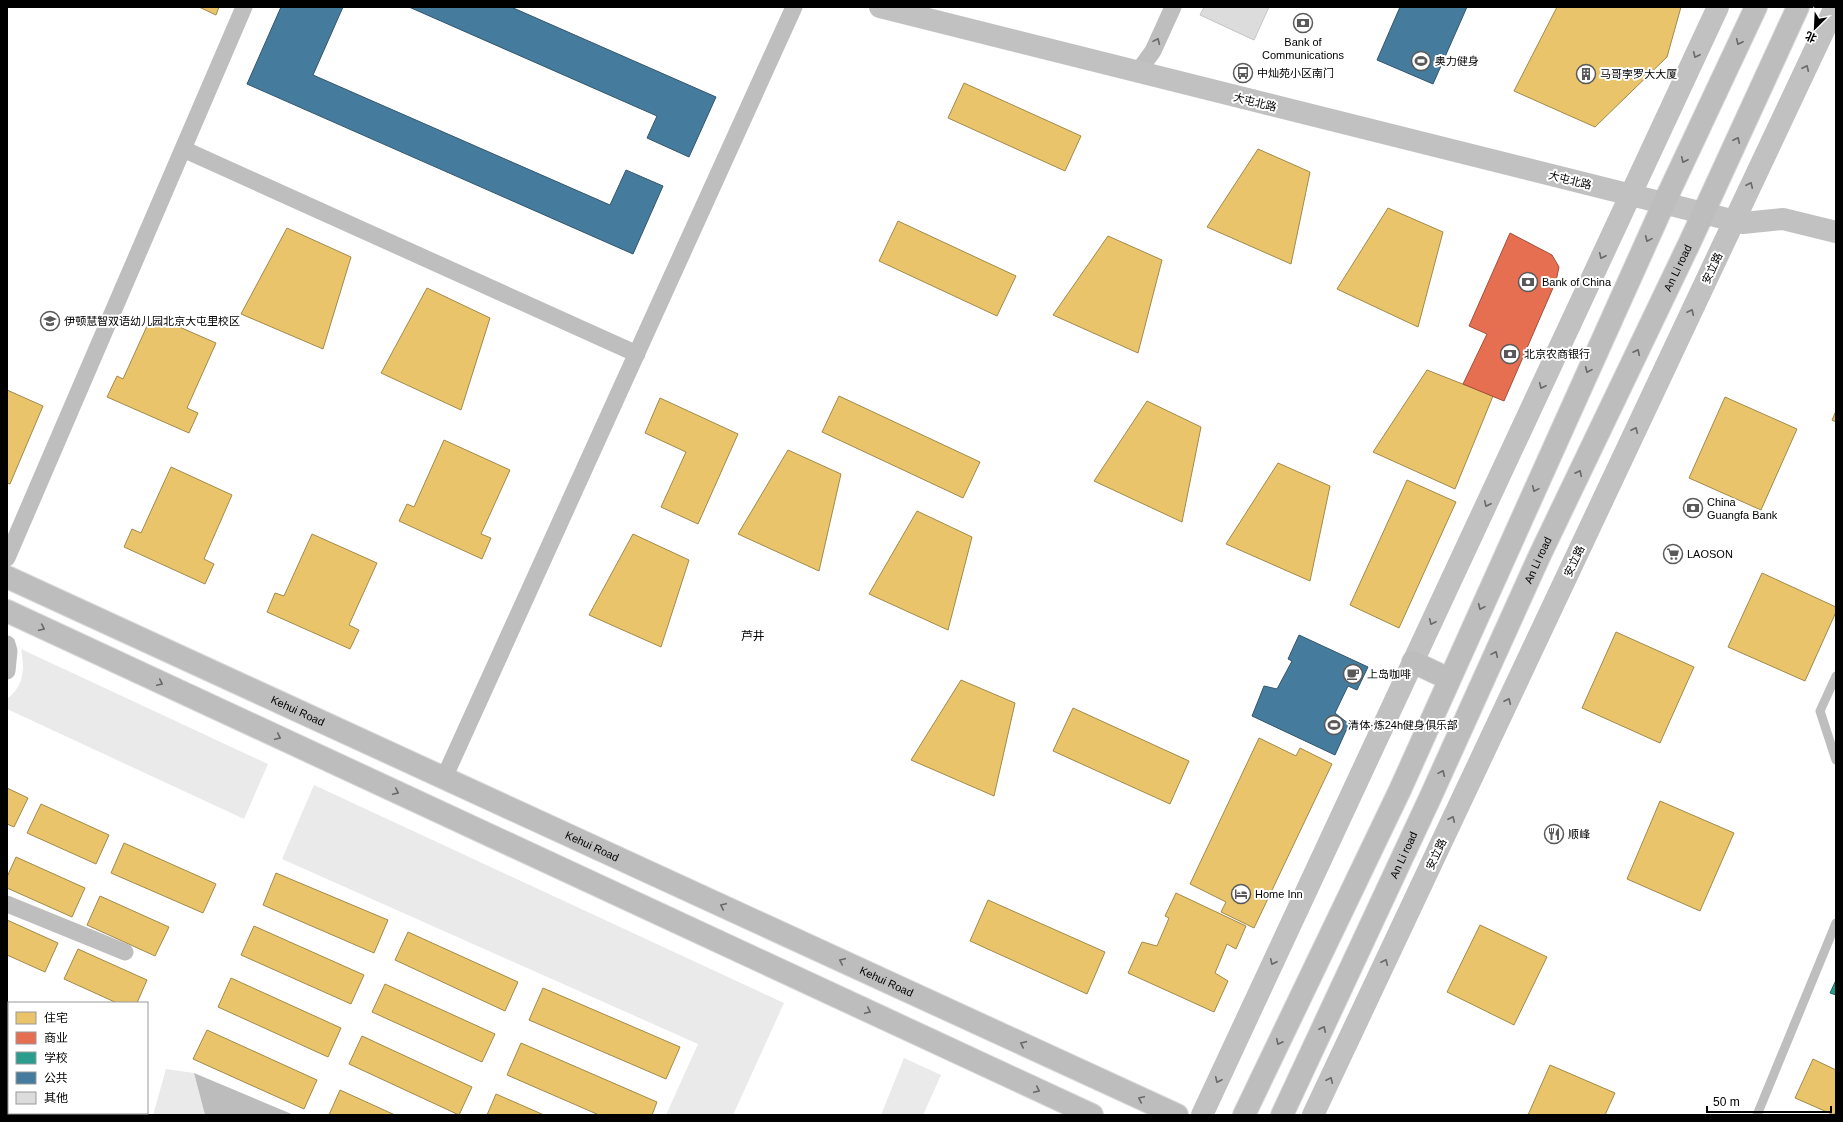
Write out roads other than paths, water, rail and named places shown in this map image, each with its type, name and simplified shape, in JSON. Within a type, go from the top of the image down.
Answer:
[{"type":"main road","points":[[1244,1115],[1400,790],[1449,678],[1664,203],[1756,7]]},
{"type":"main road","name":"An Li road","points":[[1282,1115],[1430,798],[1539,557],[1704,213],[1798,7]]},
{"type":"main road","name":"Kehui Road","points":[[7,577],[1177,1115]]},
{"type":"main road","points":[[7,611],[1092,1115]]},
{"type":"main road","points":[[1413,662],[1449,678]]},
{"type":"street","points":[[7,558],[244,7]]},
{"type":"street","points":[[444,778],[794,7]]},
{"type":"street","name":"大屯北路","points":[[880,7],[1137,73],[1664,203]]},
{"type":"street","points":[[1137,73],[1142,48],[1160,7]]},
{"type":"street","points":[[1137,73],[1153,51],[1173,7]]},
{"type":"street","points":[[1202,1115],[1718,7]]},
{"type":"street","name":"安立路","points":[[1313,1115],[1835,7]]},
{"type":"street","points":[[183,148],[637,354]]},
{"type":"street","points":[[1664,203],[1743,223],[1783,219],[1836,232]]},
{"type":"street","points":[[7,644],[9,651],[7,671]]},
{"type":"street","points":[[7,904],[125,952]]},
{"type":"lane","points":[[1836,676],[1820,711],[1836,760]]},
{"type":"lane","points":[[1757,1115],[1836,923]]},
{"type":"place","name":"Bank of Communications","points":[[1303,23]]},
{"type":"place","name":"奥力健身","points":[[1421,61]]},
{"type":"place","name":"中灿苑小区南门","points":[[1243,73]]},
{"type":"place","name":"马哥孛罗大大厦","points":[[1586,74]]},
{"type":"place","name":"Bank of China","points":[[1528,282]]},
{"type":"place","name":"伊顿慧智双语幼儿园北京大屯里校区","points":[[50,321]]},
{"type":"place","name":"北京农商银行","points":[[1510,354]]},
{"type":"place","name":"China Guangfa Bank","points":[[1693,508]]},
{"type":"place","name":"LAOSON","points":[[1673,554]]},
{"type":"place","name":"上岛咖啡","points":[[1353,674]]},
{"type":"place","name":"清体·炼24h健身俱乐部","points":[[1334,725]]},
{"type":"place","name":"顺峰","points":[[1554,834]]},
{"type":"place","name":"Home Inn","points":[[1241,894]]},
{"type":"district","name":"芦井","points":[[753,636]]}]
